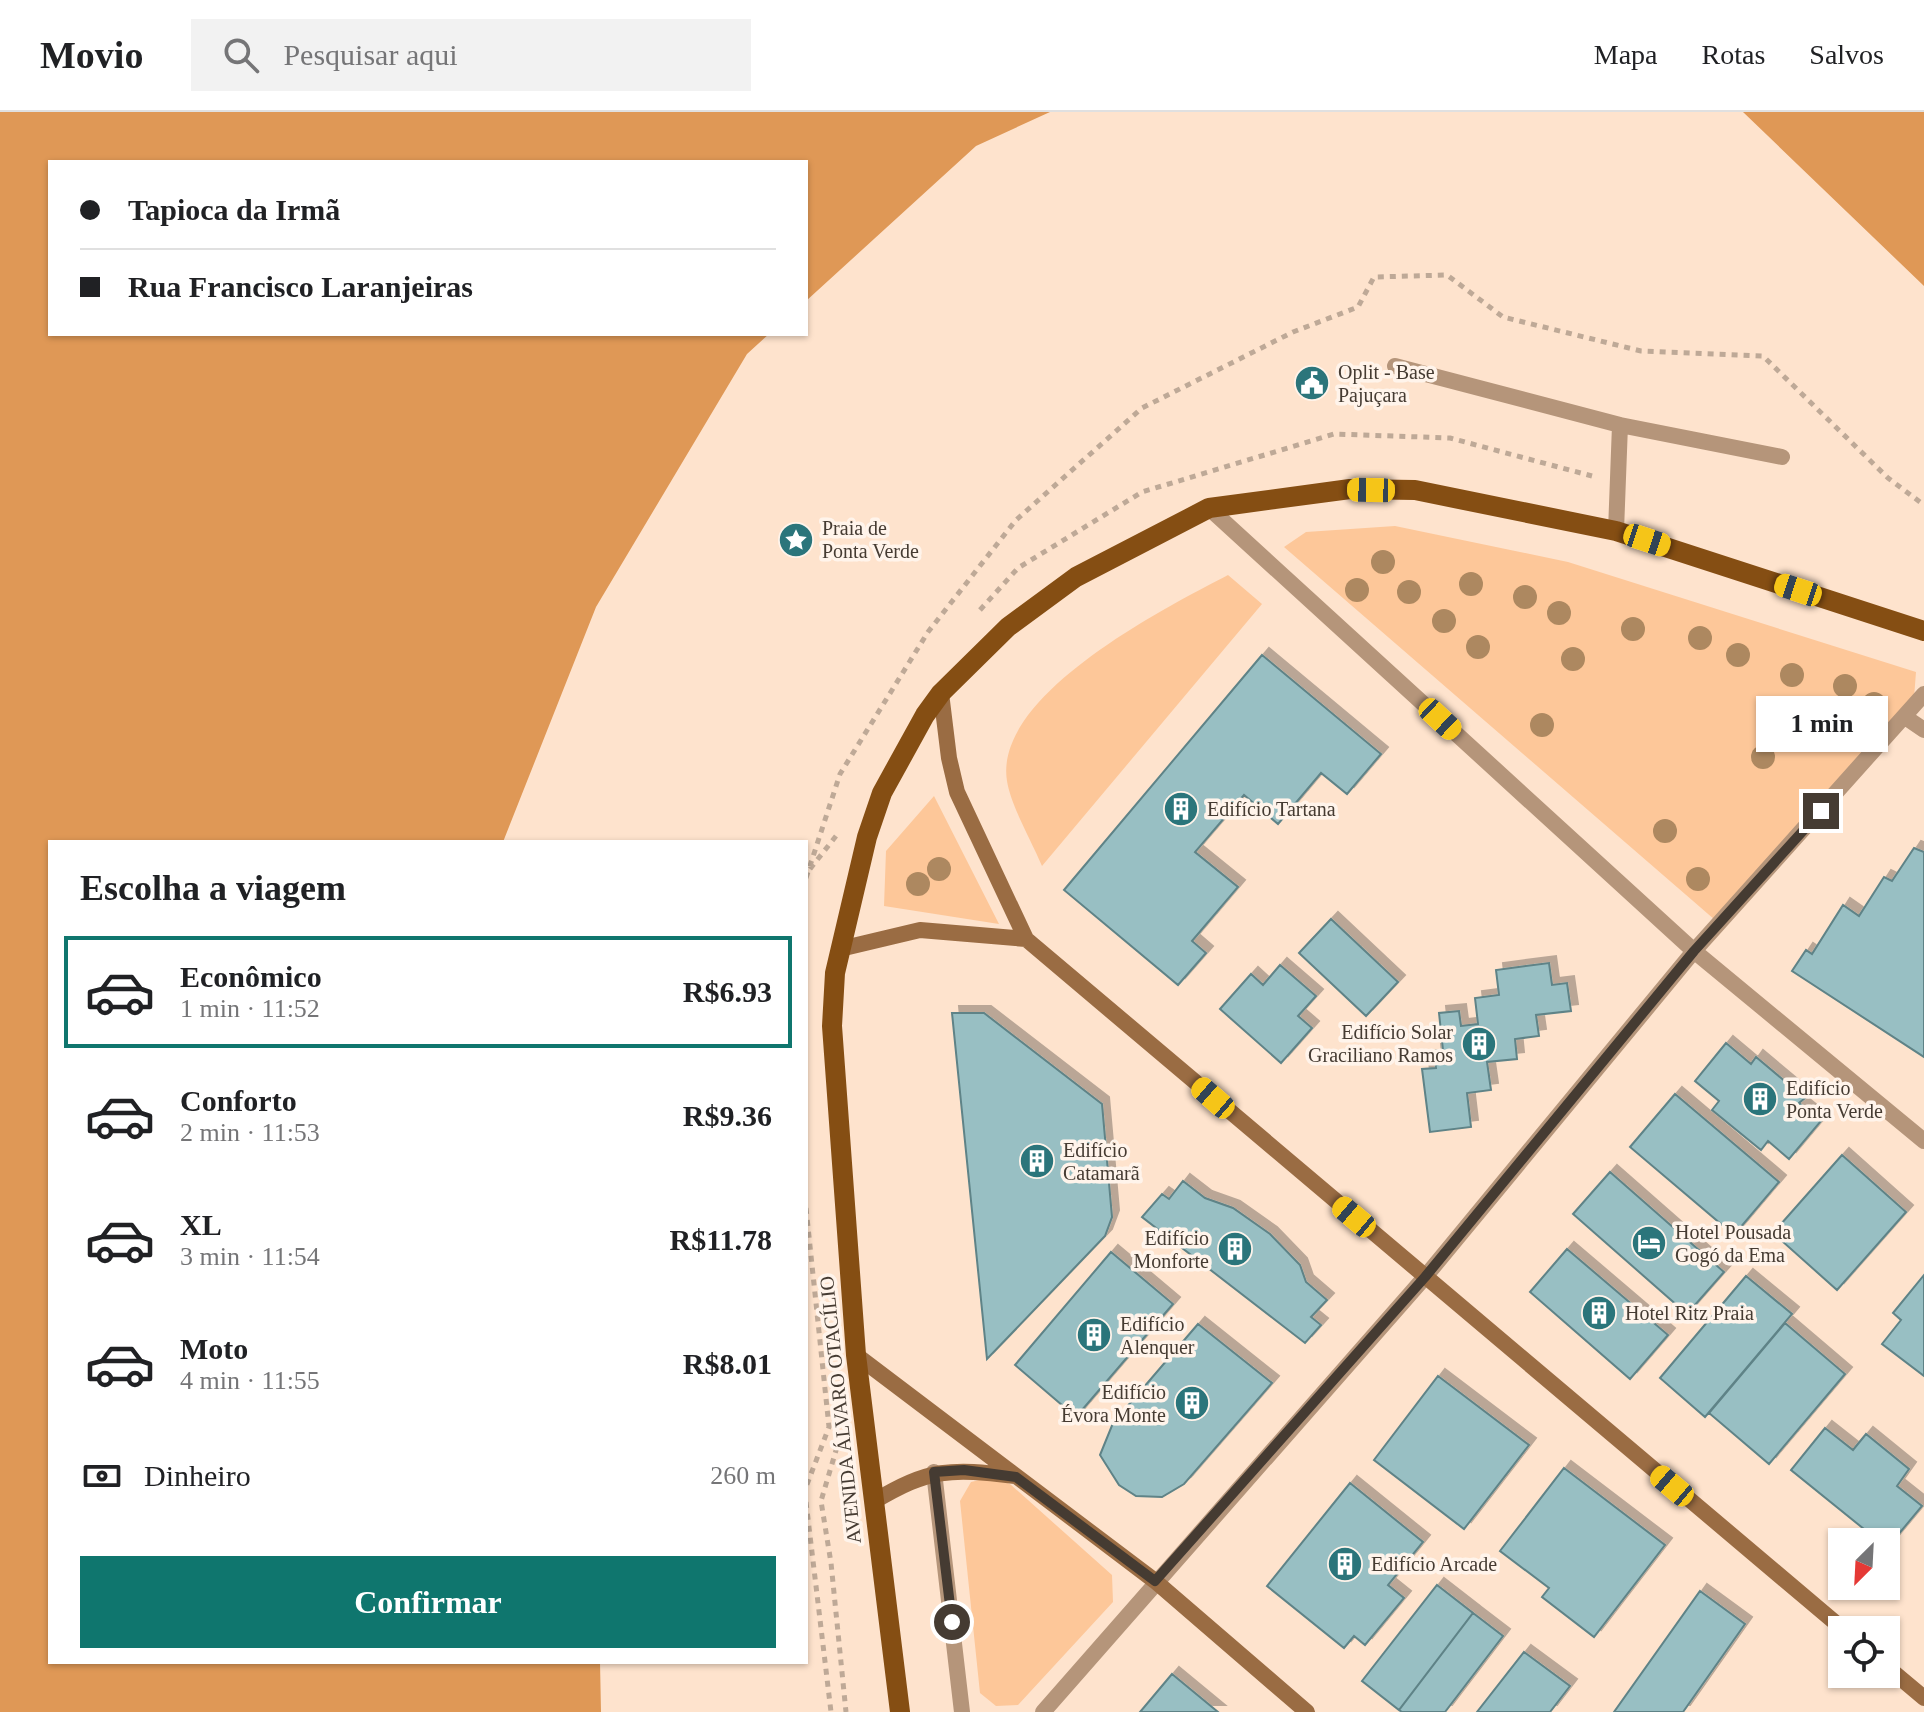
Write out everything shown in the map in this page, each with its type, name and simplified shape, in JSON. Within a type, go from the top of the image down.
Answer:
[{"type":"main road","name":"AVENIDA ÁLVARO OTACÍLIO","points":[[900,1712],[856,1355],[833,1080],[832,1013],[840,949],[867,837],[882,793],[902,751],[941,693],[1008,627],[1076,577],[1209,508],[1350,489],[1415,490],[1616,531],[1924,631]]},
{"type":"street","points":[[1395,366],[1620,425],[1782,457]]},
{"type":"street","points":[[1616,531],[1620,425]]},
{"type":"street","points":[[1209,508],[1694,951],[1924,1141]]},
{"type":"street","points":[[941,693],[949,758],[957,792],[1026,939],[1828,1617]]},
{"type":"street","points":[[1043,1712],[1425,1277],[1694,951],[1924,694]]},
{"type":"street","points":[[1905,717],[1924,730]]},
{"type":"street","points":[[840,949],[920,930],[1026,939]]},
{"type":"street","points":[[856,1355],[1155,1581],[1307,1712]]},
{"type":"street","points":[[873,1502],[909,1480],[934,1472],[964,1470],[1016,1477]]},
{"type":"street","points":[[934,1472],[962,1712]]},
{"type":"street","points":[[1900,1678],[1924,1698]]},
{"type":"path","points":[[808,1227],[829,1427],[808,1482]]},
{"type":"path","points":[[808,1519],[831,1712]]},
{"type":"shaded area","points":[[0,112],[1050,112],[976,146],[808,299],[808,160],[48,160],[48,336],[767,336],[747,354],[596,607],[504,840],[48,840],[48,1664],[600,1664],[601,1712],[0,1712]]},
{"type":"shaded area","points":[[1743,112],[1924,112],[1924,286]]},
{"type":"shaded area","points":[[1395,526],[1568,562],[1916,672],[1914,698],[1715,920],[1284,547],[1306,532]]},
{"type":"shaded area","points":[[1228,575],[1262,604],[1042,866],[1017,813],[1007,781],[1010,749],[1027,717],[1054,687],[1089,658],[1165,609]]},
{"type":"shaded area","points":[[934,796],[999,924],[884,906],[886,851]]},
{"type":"shaded area","points":[[992,1477],[1010,1484],[1112,1575],[1113,1602],[1018,1705],[996,1706],[980,1693],[960,1501],[971,1482]]},
{"type":"building","name":"Edifício Tartana","points":[[1262,655],[1381,754],[1347,794],[1321,773],[1278,824],[1244,795],[1195,852],[1238,887],[1192,941],[1206,953],[1178,985],[1064,890]]},
{"type":"building","points":[[1914,848],[1924,852],[1924,1057],[1792,971],[1806,950],[1812,954],[1843,905],[1859,916],[1884,877],[1892,881]]},
{"type":"building","points":[[1331,919],[1398,982],[1366,1016],[1299,953]]},
{"type":"building","name":"Edifício Solar Graciliano Ramos","points":[[1549,963],[1552,985],[1567,983],[1571,1011],[1536,1015],[1539,1036],[1515,1039],[1517,1059],[1487,1062],[1491,1090],[1467,1093],[1471,1127],[1430,1132],[1422,1069],[1436,1068],[1434,1051],[1443,1050],[1439,1013],[1459,1011],[1461,1026],[1478,1024],[1475,998],[1499,995],[1496,970]]},
{"type":"building","points":[[1280,965],[1316,996],[1298,1016],[1312,1028],[1281,1063],[1220,1009],[1251,974],[1263,985]]},
{"type":"building","name":"Edifício Catamarã","points":[[952,1013],[984,1013],[1102,1104],[1112,1217],[1105,1236],[987,1359]]},
{"type":"building","name":"Edifício Ponta Verde","points":[[1726,1043],[1751,1064],[1756,1057],[1805,1098],[1799,1103],[1821,1121],[1789,1159],[1768,1141],[1761,1150],[1712,1110],[1719,1101],[1695,1081]]},
{"type":"building","points":[[1675,1094],[1779,1182],[1734,1235],[1630,1147]]},
{"type":"building","points":[[1842,1155],[1906,1212],[1837,1290],[1773,1233]]},
{"type":"building","name":"Hotel Pousada Gogó da Ema","points":[[1610,1172],[1724,1272],[1687,1314],[1573,1214]]},
{"type":"building","name":"Edifício Monforte","points":[[1183,1181],[1205,1198],[1233,1208],[1270,1234],[1300,1265],[1306,1282],[1327,1300],[1311,1317],[1321,1325],[1305,1343],[1142,1217],[1162,1194],[1169,1199]]},
{"type":"building","name":"Hotel Ritz Praia","points":[[1567,1249],[1668,1335],[1630,1379],[1530,1292]]},
{"type":"building","name":"Edifício Alenquer","points":[[1111,1252],[1173,1304],[1076,1417],[1015,1365]]},
{"type":"building","points":[[1924,1275],[1924,1376],[1882,1344],[1901,1320],[1893,1313]]},
{"type":"building","points":[[1746,1276],[1792,1314],[1705,1417],[1660,1378]]},
{"type":"building","points":[[1785,1323],[1845,1374],[1769,1464],[1709,1413]]},
{"type":"building","name":"Edifício Évora Monte","points":[[1198,1324],[1272,1383],[1184,1484],[1162,1497],[1136,1496],[1119,1485],[1100,1455],[1113,1423]]},
{"type":"building","points":[[1438,1376],[1529,1445],[1464,1529],[1374,1460]]},
{"type":"building","points":[[1825,1428],[1853,1450],[1866,1434],[1909,1469],[1897,1486],[1922,1506],[1900,1532],[1900,1528],[1863,1528],[1791,1470]]},
{"type":"building","points":[[1564,1468],[1665,1545],[1594,1637],[1542,1597],[1549,1588],[1500,1551]]},
{"type":"building","name":"Edifício Arcade","points":[[1350,1483],[1423,1542],[1388,1585],[1404,1598],[1365,1645],[1354,1636],[1344,1648],[1267,1586]]},
{"type":"building","points":[[1437,1585],[1473,1613],[1399,1710],[1362,1681]]},
{"type":"building","points":[[1700,1591],[1745,1624],[1683,1712],[1614,1712]]},
{"type":"building","points":[[1473,1613],[1503,1636],[1445,1712],[1399,1710]]},
{"type":"building","points":[[1524,1652],[1570,1686],[1550,1712],[1477,1712]]},
{"type":"building","points":[[1172,1674],[1218,1712],[1140,1712]]},
{"type":"place","name":"Oplit - Base Pajuçara","points":[[1312,383]]},
{"type":"place","name":"Praia de Ponta Verde","points":[[796,540]]},
{"type":"place","name":"Edifício Tartana","points":[[1181,809]]},
{"type":"place","name":"Edifício Solar Graciliano Ramos","points":[[1479,1044]]},
{"type":"place","name":"Edifício Ponta Verde","points":[[1760,1099]]},
{"type":"place","name":"Edifício Catamarã","points":[[1037,1161]]},
{"type":"place","name":"Hotel Pousada Gogó da Ema","points":[[1649,1243]]},
{"type":"place","name":"Edifício Monforte","points":[[1235,1249]]},
{"type":"place","name":"Hotel Ritz Praia","points":[[1599,1313]]},
{"type":"place","name":"Edifício Alenquer","points":[[1094,1335]]},
{"type":"place","name":"Edifício Évora Monte","points":[[1192,1403]]},
{"type":"place","name":"Edifício Arcade","points":[[1345,1564]]},
{"type":"route","points":[[952,1622],[934,1472],[964,1470],[1016,1477],[1155,1581],[1425,1277],[1694,951],[1821,811]]}]
